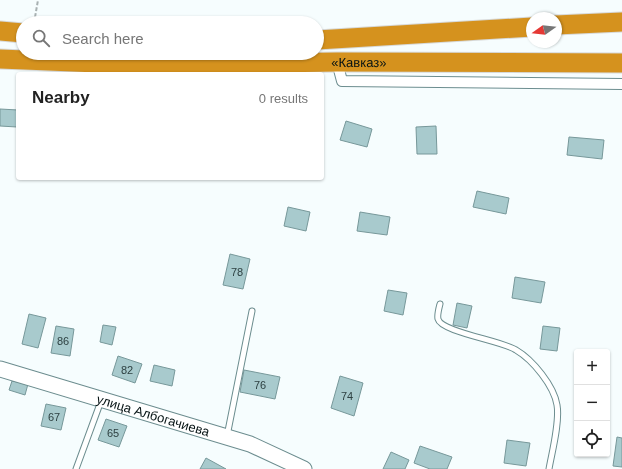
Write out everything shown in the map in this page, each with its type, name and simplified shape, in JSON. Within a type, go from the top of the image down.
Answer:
[{"type":"highway","points":[[562,26],[622,22]]},
{"type":"highway","name":"«Кавказ»","points":[[324,40],[526,27]]},
{"type":"highway","points":[[0,31],[16,32]]},
{"type":"highway","name":"«Кавказ»","points":[[0,59],[16,60]]},
{"type":"highway","name":"«Кавказ»","points":[[24,60],[146,65],[177,60]]},
{"type":"highway","name":"«Кавказ»","points":[[234,60],[337,62],[622,63]]},
{"type":"street","points":[[337,62],[342,81],[622,84]]},
{"type":"street","name":"улица Албогачиева","points":[[0,369],[250,444],[304,469]]},
{"type":"lane","points":[[440,304],[438,318],[440,322],[450,328],[516,350],[526,358],[545,379],[551,389],[557,406],[557,418],[549,469]]},
{"type":"lane","points":[[227,437],[252,311]]},
{"type":"lane","points":[[76,469],[101,400]]},
{"type":"path","points":[[35,16],[38,0]]},
{"type":"building","points":[[0,109],[16,110],[16,127],[0,126]]},
{"type":"building","points":[[346,121],[372,129],[367,147],[340,140]]},
{"type":"building","points":[[436,126],[437,154],[417,154],[416,127]]},
{"type":"building","points":[[569,137],[604,140],[602,159],[567,155]]},
{"type":"building","points":[[477,191],[509,198],[506,214],[473,207]]},
{"type":"building","points":[[288,207],[310,212],[306,231],[284,226]]},
{"type":"building","points":[[360,212],[390,217],[387,235],[357,231]]},
{"type":"building","points":[[230,254],[250,259],[243,289],[223,285]]},
{"type":"building","points":[[515,277],[545,282],[541,303],[512,298]]},
{"type":"building","points":[[388,290],[407,293],[403,315],[384,311]]},
{"type":"building","points":[[457,303],[472,306],[467,328],[453,325]]},
{"type":"building","points":[[29,314],[46,318],[38,348],[22,344]]},
{"type":"building","points":[[103,325],[116,327],[112,345],[100,342]]},
{"type":"building","points":[[56,326],[74,329],[70,356],[51,353]]},
{"type":"building","points":[[543,326],[560,328],[557,351],[540,349]]},
{"type":"building","points":[[118,356],[142,364],[135,383],[112,375]]},
{"type":"building","points":[[154,365],[175,370],[172,386],[150,381]]},
{"type":"building","points":[[244,370],[280,377],[275,399],[240,392]]},
{"type":"building","points":[[340,376],[363,383],[354,416],[331,408]]},
{"type":"building","points":[[12,381],[28,384],[25,395],[9,390]]},
{"type":"building","points":[[46,404],[66,408],[61,430],[41,426]]},
{"type":"building","points":[[106,419],[127,426],[119,447],[98,440]]},
{"type":"building","points":[[617,437],[622,438],[622,467],[613,466]]},
{"type":"building","points":[[507,440],[530,443],[526,466],[504,463]]},
{"type":"building","points":[[420,446],[452,457],[447,469],[430,469],[414,463]]},
{"type":"building","points":[[391,452],[409,460],[405,469],[383,469]]},
{"type":"building","points":[[206,458],[226,469],[200,469]]}]
